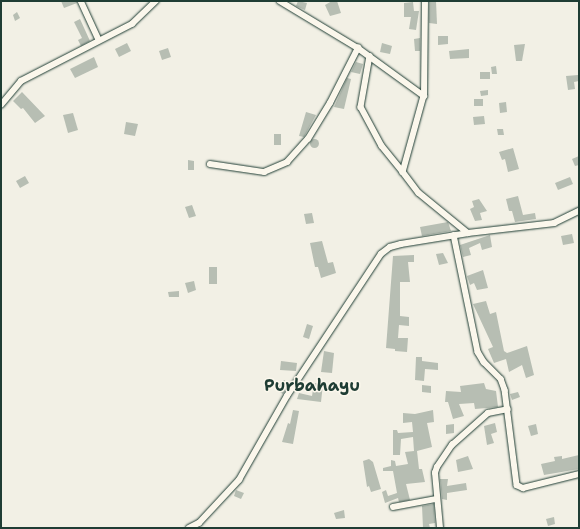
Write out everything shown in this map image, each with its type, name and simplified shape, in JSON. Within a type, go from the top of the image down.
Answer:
[{"type":"street","points":[[81,1],[99,40]]},
{"type":"street","points":[[1,105],[21,81],[136,21],[156,1]]},
{"type":"street","points":[[280,1],[358,48],[424,96]]},
{"type":"street","points":[[403,172],[424,96],[425,1]]},
{"type":"street","points":[[210,164],[264,172],[287,162],[308,139],[330,103],[358,48]]},
{"type":"street","points":[[370,56],[361,107],[382,146],[419,193],[468,233]]},
{"type":"street","points":[[189,528],[199,523],[239,480],[287,396],[381,254],[390,248],[401,244],[468,233],[554,223],[579,211]]},
{"type":"street","points":[[454,235],[478,352],[503,382],[508,409],[517,485],[523,488],[579,474]]},
{"type":"street","points":[[440,528],[436,499],[436,469],[452,445],[488,413],[508,409]]},
{"type":"street","points":[[393,507],[436,499]]},
{"type":"building","points":[[61,1],[77,1],[77,3],[64,8]]},
{"type":"building","points":[[298,1],[307,3],[305,10],[296,6]]},
{"type":"building","points":[[332,1],[337,1],[341,13],[330,16],[325,5]]},
{"type":"building","points":[[429,1],[436,1],[437,24],[429,23]]},
{"type":"building","points":[[413,2],[414,11],[419,11],[416,30],[409,29],[411,17],[404,17],[404,3]]},
{"type":"building","points":[[17,12],[20,18],[15,21],[13,15]]},
{"type":"building","points":[[80,19],[90,41],[81,46],[78,40],[82,38],[74,22]]},
{"type":"building","points":[[438,36],[448,36],[448,44],[438,45]]},
{"type":"building","points":[[420,38],[420,51],[415,51],[414,39]]},
{"type":"building","points":[[127,43],[131,51],[119,57],[115,49]]},
{"type":"building","points":[[382,43],[392,46],[390,54],[380,52]]},
{"type":"building","points":[[525,44],[522,61],[516,61],[514,45]]},
{"type":"building","points":[[168,48],[171,57],[162,60],[159,51]]},
{"type":"building","points":[[469,49],[469,58],[450,59],[449,51]]},
{"type":"building","points":[[94,57],[98,67],[75,78],[70,69]]},
{"type":"building","points":[[356,62],[363,64],[360,74],[351,72]]},
{"type":"building","points":[[496,66],[497,74],[492,74],[491,67]]},
{"type":"building","points":[[480,72],[490,72],[490,79],[480,79]]},
{"type":"building","points":[[578,75],[579,81],[574,82],[575,89],[568,90],[566,76]]},
{"type":"building","points":[[347,78],[351,79],[344,109],[334,107]]},
{"type":"building","points":[[488,90],[488,95],[481,96],[480,91]]},
{"type":"building","points":[[22,92],[45,116],[35,123],[23,108],[21,109],[13,101]]},
{"type":"building","points":[[474,99],[483,99],[483,106],[474,106]]},
{"type":"building","points":[[506,102],[507,112],[500,113],[499,103]]},
{"type":"building","points":[[306,112],[316,115],[304,137],[299,136]]},
{"type":"building","points":[[73,113],[78,130],[68,133],[63,115]]},
{"type":"building","points":[[484,116],[485,124],[474,125],[473,117]]},
{"type":"building","points":[[126,122],[138,124],[135,136],[124,134]]},
{"type":"building","points":[[497,129],[503,129],[504,135],[498,135]]},
{"type":"building","points":[[274,134],[281,134],[281,145],[274,145]]},
{"type":"building","points":[[312,139],[316,139],[318,143],[316,147],[312,147],[310,145],[310,141]]},
{"type":"building","points":[[513,148],[519,169],[508,172],[505,159],[502,160],[499,152]]},
{"type":"building","points":[[579,156],[579,165],[575,166],[572,159]]},
{"type":"building","points":[[188,160],[194,161],[194,170],[188,170]]},
{"type":"building","points":[[25,176],[29,183],[20,188],[16,181]]},
{"type":"building","points":[[570,177],[573,184],[558,190],[555,183]]},
{"type":"building","points":[[518,196],[523,215],[535,213],[536,219],[515,222],[512,211],[509,211],[506,199]]},
{"type":"building","points":[[479,199],[487,211],[480,213],[482,220],[475,221],[470,209],[474,207],[472,201]]},
{"type":"building","points":[[192,205],[196,216],[189,218],[185,207]]},
{"type":"building","points":[[312,213],[314,223],[306,224],[304,214]]},
{"type":"building","points":[[448,222],[451,231],[422,236],[420,227]]},
{"type":"building","points":[[572,234],[574,243],[563,245],[561,236]]},
{"type":"building","points":[[490,235],[492,247],[482,250],[480,243],[469,248],[471,255],[463,257],[460,245]]},
{"type":"building","points":[[322,241],[328,263],[333,262],[336,273],[321,278],[318,267],[315,267],[310,243]]},
{"type":"building","points":[[443,253],[448,263],[439,265],[436,254]]},
{"type":"building","points":[[414,255],[414,262],[408,262],[410,282],[400,282],[400,316],[409,317],[409,326],[399,325],[398,338],[408,338],[407,352],[395,351],[395,349],[386,348],[393,256]]},
{"type":"building","points":[[209,267],[217,267],[217,284],[209,284]]},
{"type":"building","points":[[483,270],[488,288],[477,290],[474,283],[470,285],[467,276]]},
{"type":"building","points":[[194,281],[196,290],[188,293],[185,283]]},
{"type":"building","points":[[179,291],[179,297],[169,297],[168,292]]},
{"type":"building","points":[[486,301],[490,314],[496,312],[504,351],[507,353],[527,346],[534,375],[526,378],[522,365],[509,372],[506,359],[494,363],[488,349],[493,347],[473,304]]},
{"type":"building","points":[[307,324],[313,326],[309,339],[303,337]]},
{"type":"building","points":[[324,351],[334,353],[332,373],[321,372]]},
{"type":"building","points":[[416,357],[422,357],[422,361],[438,363],[438,370],[425,369],[424,381],[415,380]]},
{"type":"building","points":[[281,361],[297,363],[296,371],[280,370]]},
{"type":"building","points":[[284,380],[290,384],[283,394],[276,390]]},
{"type":"building","points":[[314,383],[323,384],[321,402],[297,399],[299,393],[312,396]]},
{"type":"building","points":[[484,383],[486,389],[496,391],[498,407],[475,409],[474,403],[459,404],[464,416],[453,419],[448,402],[445,402],[446,391],[461,392],[460,386]]},
{"type":"building","points":[[422,385],[431,386],[431,393],[422,392]]},
{"type":"building","points":[[518,392],[520,397],[512,400],[510,394]]},
{"type":"building","points":[[293,410],[299,411],[293,444],[282,442],[288,423],[290,424]]},
{"type":"building","points":[[433,410],[434,422],[427,423],[432,447],[417,451],[419,469],[422,469],[425,482],[406,484],[410,500],[399,502],[398,498],[385,503],[382,492],[386,490],[388,496],[397,493],[393,471],[383,471],[383,468],[391,466],[391,460],[395,461],[396,466],[408,464],[405,452],[414,451],[413,437],[401,439],[400,455],[393,455],[393,430],[397,430],[398,433],[413,432],[412,422],[403,423],[403,413],[415,414]]},
{"type":"building","points":[[495,423],[497,432],[491,434],[494,443],[487,445],[484,426]]},
{"type":"building","points":[[454,424],[454,433],[446,434],[446,425]]},
{"type":"building","points":[[536,424],[538,434],[531,436],[528,426]]},
{"type":"building","points":[[579,455],[579,469],[544,475],[541,464],[555,461],[554,457],[562,456],[562,459]]},
{"type":"building","points":[[468,456],[473,469],[458,472],[456,460]]},
{"type":"building","points":[[369,459],[373,462],[381,489],[371,492],[369,486],[367,487],[363,461]]},
{"type":"building","points":[[440,479],[448,479],[447,486],[466,483],[467,490],[447,493],[447,500],[442,499]]},
{"type":"building","points":[[236,490],[244,493],[241,499],[234,496]]},
{"type":"building","points":[[434,504],[435,523],[429,524],[430,528],[423,528],[422,506]]},
{"type":"building","points":[[344,510],[345,518],[336,519],[334,513]]},
{"type":"building","points":[[554,517],[555,524],[548,526],[546,519]]},
{"type":"district","name":"Purbahayu","points":[[312,386]]}]
